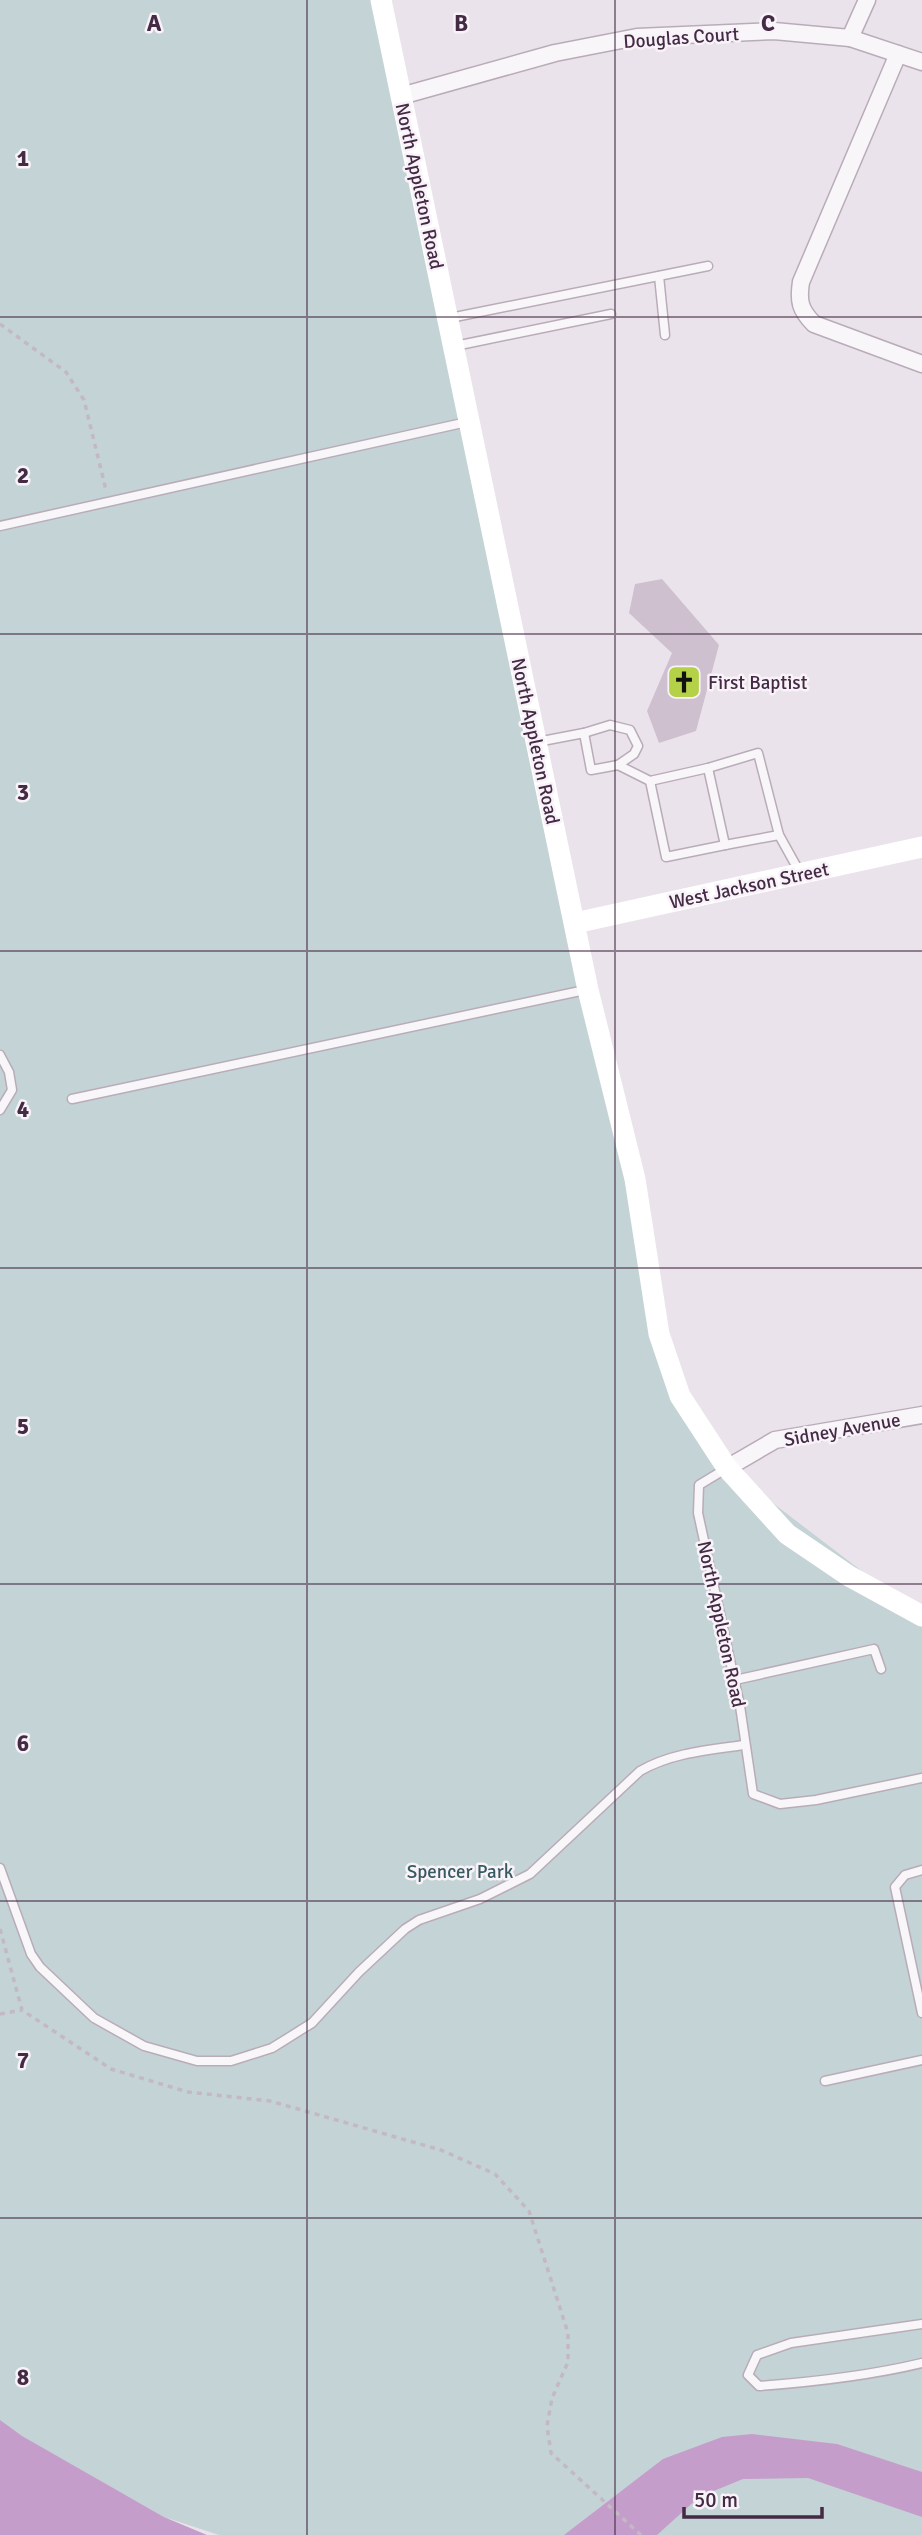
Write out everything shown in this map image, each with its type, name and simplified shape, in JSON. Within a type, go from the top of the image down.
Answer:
[{"type":"main road","name":"North Appleton Road","points":[[381,0],[467,422],[588,989],[638,1192],[659,1334],[680,1396],[727,1468],[787,1534],[849,1576],[922,1616]]},
{"type":"main road","name":"West Jackson Street","points":[[575,923],[922,847]]},
{"type":"street","points":[[850,38],[867,0]]},
{"type":"street","name":"Douglas Court","points":[[401,96],[555,53],[637,37],[774,30],[850,38],[922,62]]},
{"type":"street","points":[[898,54],[806,269],[798,296],[804,313],[814,324],[922,364]]},
{"type":"street","name":"Sidney Avenue","points":[[727,1468],[775,1440],[922,1415]]},
{"type":"lane","points":[[447,319],[708,266]]},
{"type":"lane","points":[[659,276],[665,335]]},
{"type":"lane","points":[[452,346],[611,314]]},
{"type":"lane","points":[[0,526],[467,422]]},
{"type":"lane","points":[[536,742],[610,725],[630,730],[638,746],[634,754],[618,765],[591,770],[584,733]]},
{"type":"lane","points":[[618,765],[650,781],[708,768],[758,752],[779,835],[800,873]]},
{"type":"lane","points":[[708,768],[725,845]]},
{"type":"lane","points":[[650,781],[666,857],[779,835]]},
{"type":"lane","points":[[72,1099],[588,989]]},
{"type":"lane","points":[[0,1055],[9,1072],[12,1090],[0,1110]]},
{"type":"lane","name":"North Appleton Road","points":[[727,1468],[699,1485],[698,1513],[735,1680],[753,1794],[780,1804],[816,1800],[922,1779]]},
{"type":"lane","points":[[735,1680],[874,1649],[881,1668]]},
{"type":"lane","points":[[0,1868],[31,1954],[40,1967],[94,2018],[144,2046],[197,2061],[231,2061],[272,2048],[312,2023],[359,1972],[405,1929],[530,1874],[640,1771],[655,1762],[695,1752],[744,1745]]},
{"type":"lane","points":[[922,1870],[905,1875],[895,1887],[922,2013]]},
{"type":"lane","points":[[825,2081],[922,2060]]},
{"type":"lane","points":[[922,2324],[790,2343],[757,2356],[748,2375],[759,2385],[790,2384],[874,2374],[922,2363]]},
{"type":"path","points":[[0,324],[66,372],[84,400],[109,502]]},
{"type":"path","points":[[0,1929],[22,2010],[111,2069],[188,2092],[270,2101],[441,2150],[495,2174],[529,2211],[568,2333],[568,2362],[552,2398],[547,2426],[551,2453],[641,2535]]},
{"type":"path","points":[[0,2014],[22,2010]]},
{"type":"green space","name":"Spencer Park","points":[[0,0],[381,0],[659,1334],[727,1468],[922,1617],[922,2535],[219,2535],[164,2517],[0,2424]]},
{"type":"shaded area","points":[[0,2420],[22,2436],[164,2517],[207,2535],[0,2535]]},
{"type":"shaded area","points":[[752,2434],[837,2444],[922,2472],[922,2517],[808,2478],[743,2479],[699,2497],[657,2535],[564,2535],[663,2459],[722,2437]]},
{"type":"building","name":"First Baptist","points":[[662,579],[719,645],[696,731],[659,743],[647,711],[672,653],[629,613],[635,584]]},
{"type":"place","name":"First Baptist","points":[[684,682]]}]
